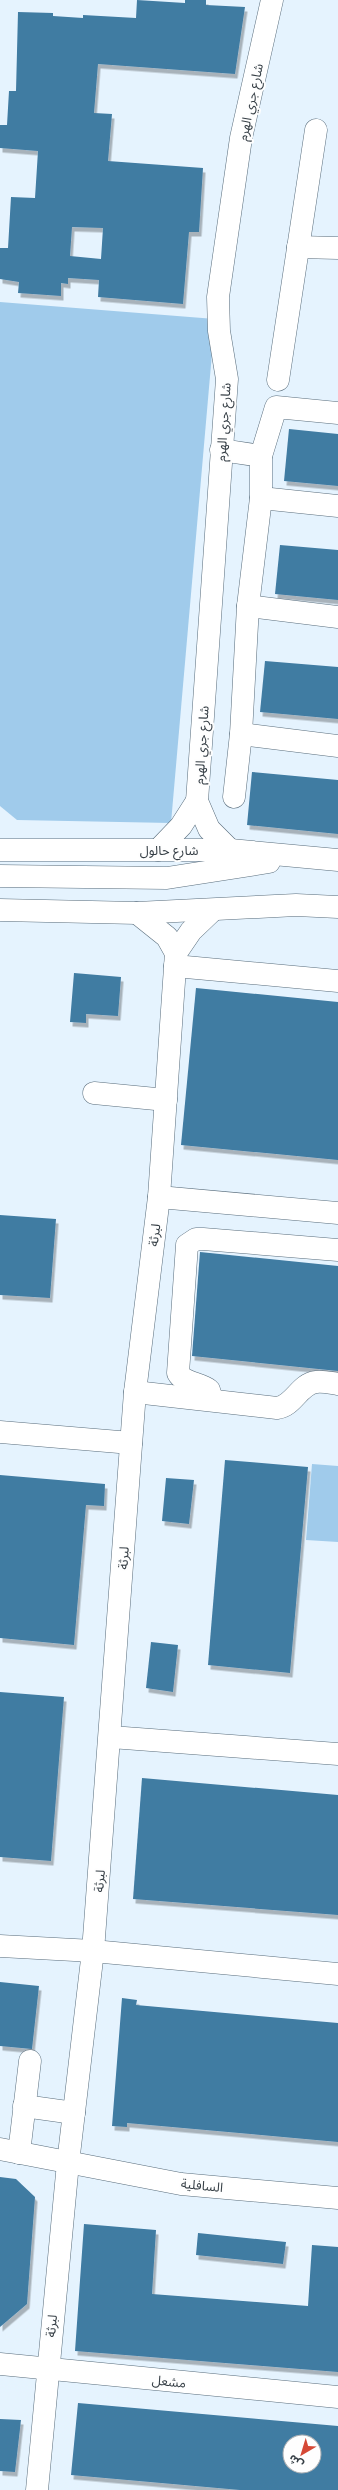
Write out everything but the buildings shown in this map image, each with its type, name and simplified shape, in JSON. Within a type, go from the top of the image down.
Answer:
[{"type":"street","name":"شارع جري الهرم","points":[[230,850],[209,829],[197,802],[221,450],[228,379],[219,331],[218,297],[241,138],[272,0]]},
{"type":"street","points":[[278,380],[316,130]]},
{"type":"street","points":[[298,247],[338,248]]},
{"type":"street","points":[[234,797],[241,734],[248,606],[261,498],[261,456],[276,407],[338,413]]},
{"type":"street","points":[[221,450],[261,456]]},
{"type":"street","points":[[261,498],[338,506]]},
{"type":"street","points":[[248,606],[338,617]]},
{"type":"street","points":[[241,734],[338,746]]},
{"type":"street","name":"شارع جري الهرم","points":[[158,850],[181,826],[197,802]]},
{"type":"street","points":[[0,838],[10,849]]},
{"type":"street","name":"شارع حالول","points":[[10,849],[230,850],[338,860]]},
{"type":"street","points":[[0,876],[167,878],[301,856]]},
{"type":"street","points":[[1,911],[137,913],[296,905],[338,907]]},
{"type":"street","name":"لبرثة","points":[[37,2490],[47,2369],[68,2163],[94,1951],[111,1737],[135,1392],[159,1197],[176,959],[194,926],[213,910]]},
{"type":"street","points":[[137,913],[167,937],[176,959],[338,981]]},
{"type":"street","points":[[94,1093],[166,1100]]},
{"type":"street","points":[[159,1197],[338,1213]]},
{"type":"street","points":[[212,1400],[209,1390],[202,1384],[187,1381],[178,1373],[187,1245],[196,1239],[203,1239],[338,1250]]},
{"type":"street","points":[[135,1392],[282,1407],[309,1383],[316,1381],[338,1384]]},
{"type":"street","points":[[0,1432],[131,1443]]},
{"type":"street","points":[[111,1737],[338,1754]]},
{"type":"street","points":[[0,1946],[94,1951],[338,1974]]},
{"type":"street","points":[[30,2060],[24,2106],[9,2151],[68,2163]]},
{"type":"street","points":[[24,2106],[74,2113]]},
{"type":"street","name":"السافلية","points":[[68,2163],[181,2184],[338,2198]]},
{"type":"street","name":"مشعل","points":[[0,2364],[338,2397]]},
{"type":"shaded area","points":[[0,302],[215,319],[171,823],[17,820],[0,806]]},
{"type":"shaded area","points":[[312,1464],[338,1466],[338,1542],[306,1540]]}]
